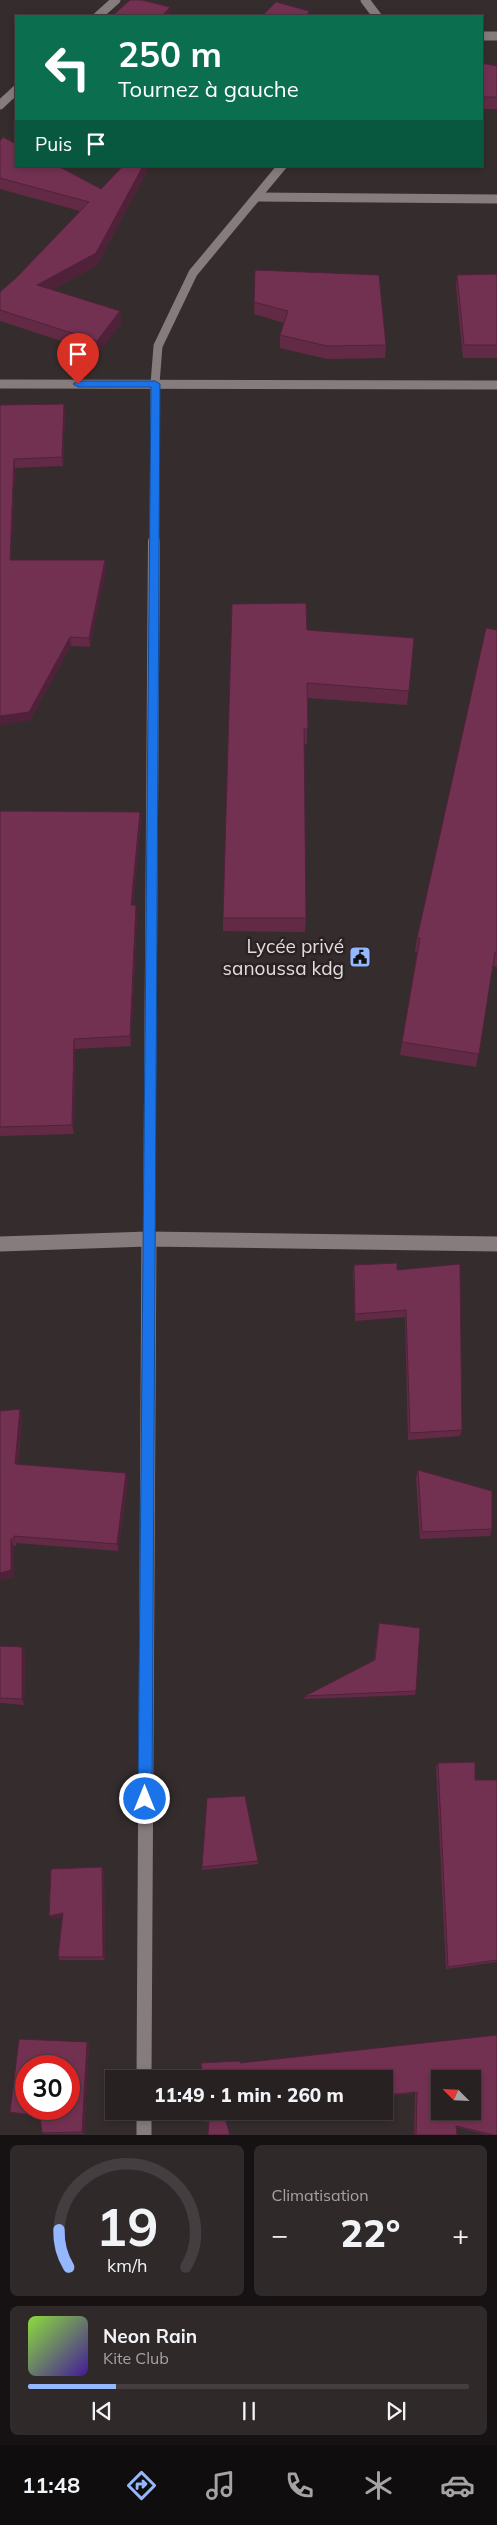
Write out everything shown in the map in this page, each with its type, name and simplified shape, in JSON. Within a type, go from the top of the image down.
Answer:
[{"type":"street","points":[[99,15],[116,0]]},
{"type":"street","points":[[366,0],[376,15]]},
{"type":"street","points":[[483,36],[497,36]]},
{"type":"street","points":[[0,105],[15,91]]},
{"type":"street","points":[[144,2070],[155,384],[158,346],[193,273],[281,167]]},
{"type":"street","points":[[257,197],[497,199]]},
{"type":"street","points":[[0,384],[497,385]]},
{"type":"street","points":[[0,1244],[148,1240],[497,1244]]},
{"type":"street","points":[[144,2120],[144,2135]]},
{"type":"building","points":[[130,0],[142,0],[170,7],[163,15],[113,15]]},
{"type":"building","points":[[276,2],[309,11],[307,15],[263,15]]},
{"type":"building","points":[[483,63],[497,66],[497,97],[483,97]]},
{"type":"building","points":[[3,137],[15,143],[15,167],[60,167],[101,189],[122,167],[142,167],[96,253],[37,285],[120,311],[97,341],[0,310],[0,292],[16,278],[89,202],[0,178],[0,141]]},
{"type":"building","points":[[255,270],[379,275],[386,345],[327,346],[280,335],[288,311],[254,302]]},
{"type":"building","points":[[497,274],[497,345],[464,345],[457,275]]},
{"type":"building","points":[[64,404],[62,457],[14,459],[10,560],[105,560],[89,638],[70,637],[29,712],[0,716],[0,405]]},
{"type":"building","points":[[306,603],[307,630],[414,638],[409,691],[307,683],[308,729],[304,729],[306,918],[223,918],[232,604]]},
{"type":"building","points":[[486,628],[497,630],[497,952],[495,952],[479,1054],[402,1042],[420,938],[417,938]]},
{"type":"building","points":[[0,811],[140,812],[131,905],[136,905],[130,1036],[74,1039],[72,1125],[0,1127]]},
{"type":"building","points":[[397,1263],[397,1270],[460,1264],[462,1430],[410,1433],[406,1310],[355,1314],[354,1265]]},
{"type":"building","points":[[20,1409],[15,1464],[126,1473],[117,1544],[14,1536],[14,1539],[11,1539],[11,1570],[0,1573],[0,1411]]},
{"type":"building","points":[[418,1470],[492,1491],[492,1529],[422,1532]]},
{"type":"building","points":[[379,1623],[420,1628],[416,1691],[305,1696],[375,1660]]},
{"type":"building","points":[[0,1646],[22,1647],[22,1699],[0,1698]]},
{"type":"building","points":[[475,1762],[475,1780],[497,1780],[497,1960],[448,1967],[438,1763]]},
{"type":"building","points":[[245,1796],[258,1861],[202,1867],[207,1798]]},
{"type":"building","points":[[102,1867],[103,1957],[58,1957],[63,1913],[49,1916],[51,1869]]},
{"type":"building","points":[[497,2035],[497,2135],[456,2126],[457,2135],[416,2135],[417,2092],[393,2094],[393,2070],[201,2070],[201,2063],[240,2061],[240,2063]]},
{"type":"building","points":[[19,2039],[87,2042],[82,2132],[42,2133],[40,2120],[80,2120],[80,2055],[17,2055]]},
{"type":"building","points":[[15,2071],[15,2113],[10,2112]]},
{"type":"building","points":[[209,2120],[226,2120],[230,2135],[208,2135]]},
{"type":"place","name":"Lycée privé sanoussa kdg","points":[[360,957]]},
{"type":"route","points":[[78,384],[155,384],[145,1799]]}]
